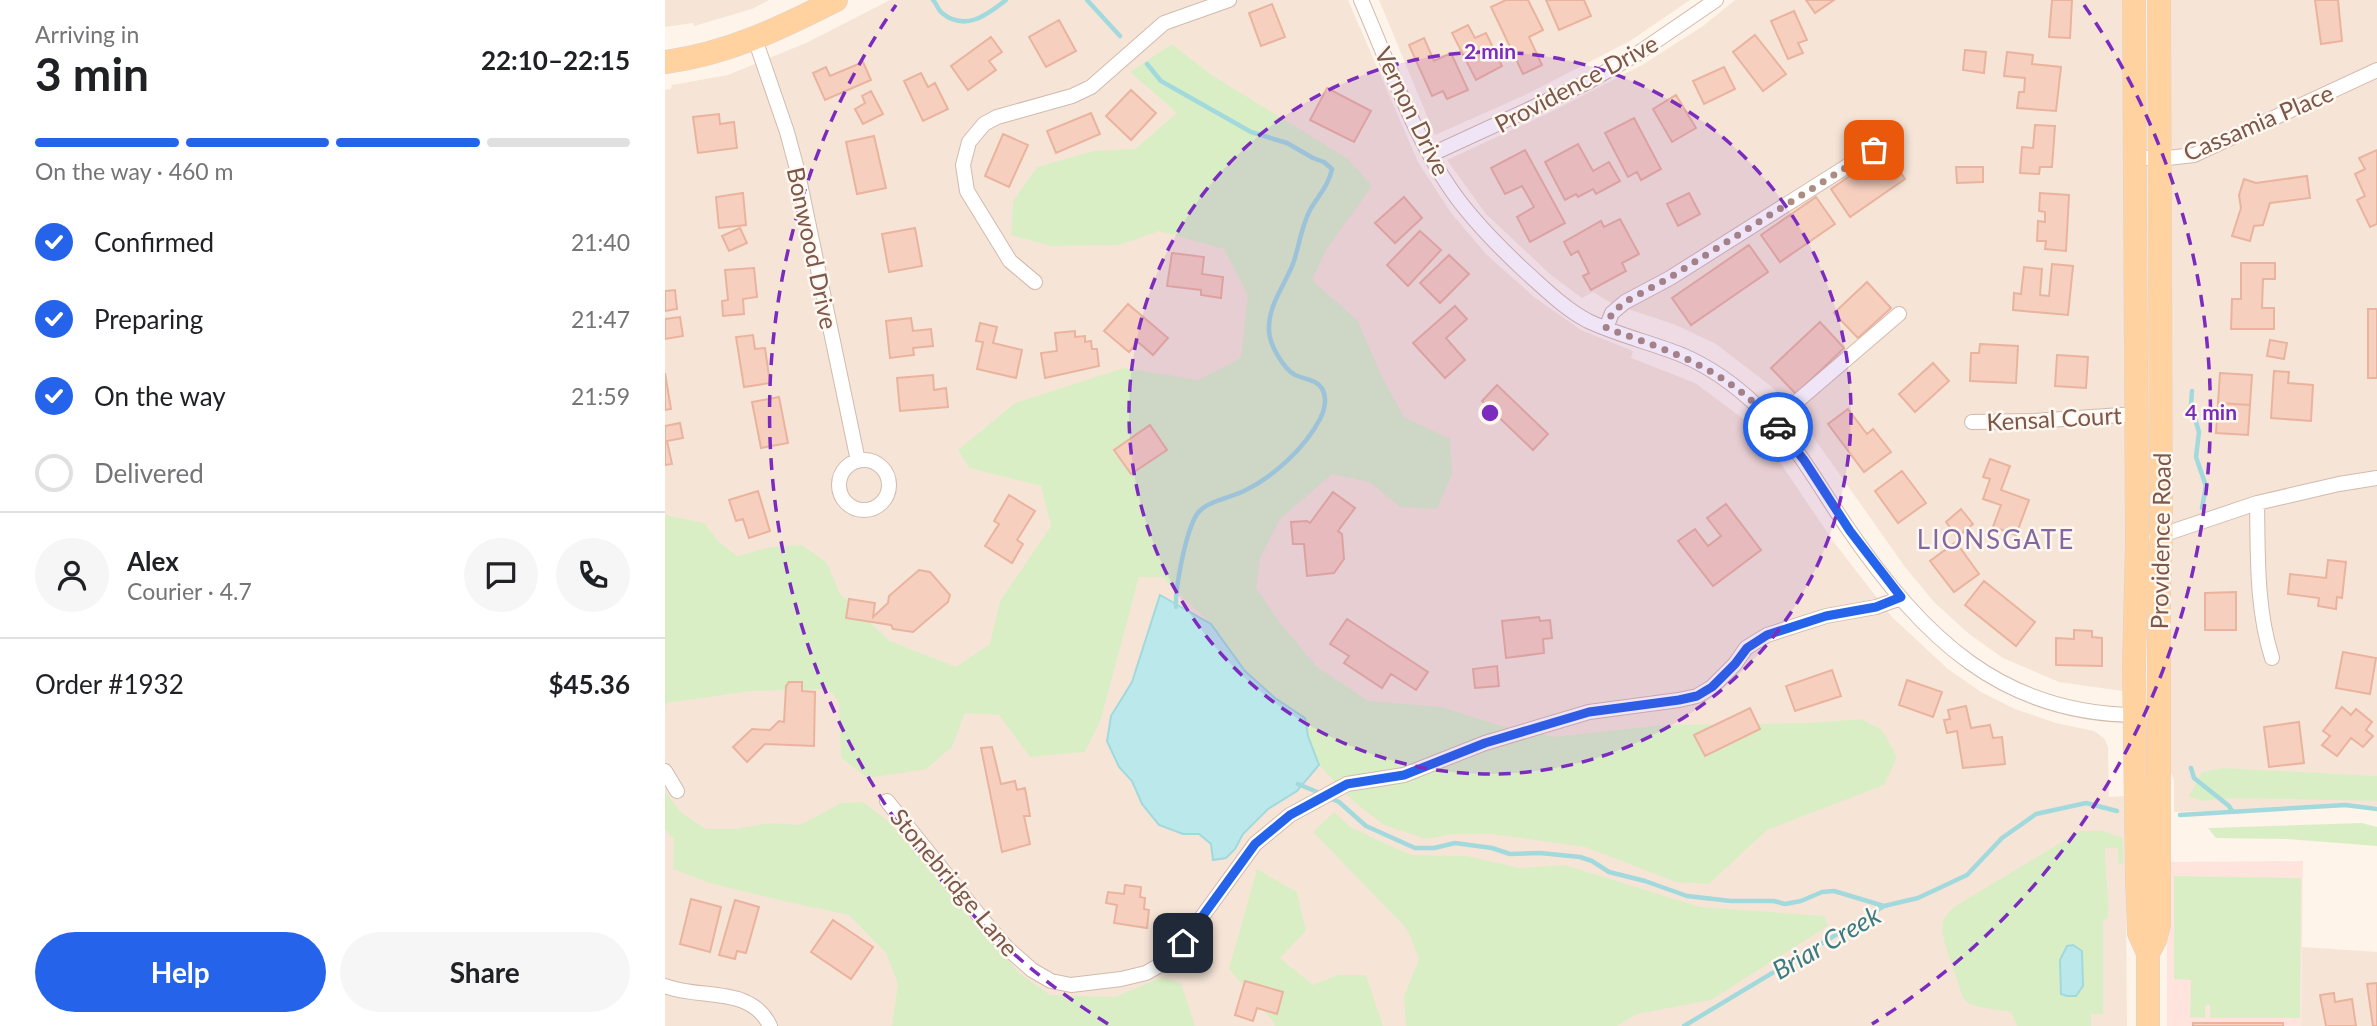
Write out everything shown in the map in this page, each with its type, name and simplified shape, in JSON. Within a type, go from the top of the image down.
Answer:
[{"type":"main road","points":[[665,62],[710,53],[755,39],[836,0]]},
{"type":"main road","name":"Providence Road","points":[[2134,0],[2147,158],[2161,536],[2159,925],[2148,953]]},
{"type":"main road","name":"Providence Road","points":[[2148,1026],[2148,953],[2137,925],[2136,414],[2147,158],[2159,0]]},
{"type":"street","points":[[1035,282],[1010,261],[967,191],[963,165],[969,142],[984,124],[997,117],[1072,96],[1091,87],[1164,23],[1229,0]]},
{"type":"street","name":"Vernon Drive","points":[[1361,0],[1417,131],[1430,155],[1467,211],[1506,253],[1569,308],[1587,320],[1705,366],[1756,405],[1804,460],[1850,531],[1901,597],[1948,647],[1979,671],[2009,688],[2049,703],[2078,710],[2135,715],[2159,714]]},
{"type":"street","name":"Providence Drive","points":[[1430,155],[1595,78],[1637,54],[1716,0]]},
{"type":"street","name":"Bonwood Drive","points":[[755,39],[797,169],[858,461]]},
{"type":"street","name":"Cassamia Place","points":[[2147,158],[2200,153],[2377,70]]},
{"type":"street","points":[[1606,328],[1612,313],[1625,302],[1669,278],[1895,136]]},
{"type":"street","points":[[1773,422],[1899,314]]},
{"type":"street","name":"Kensal Court","points":[[1972,422],[2136,414]]},
{"type":"street","points":[[2137,542],[2257,503],[2377,478]]},
{"type":"street","points":[[2257,503],[2259,584],[2265,635],[2272,658]]},
{"type":"street","name":"Stonebridge Lane","points":[[887,801],[1007,948],[1042,977],[1071,985],[1133,976],[1146,973],[1174,954],[1255,844],[1275,825],[1342,787],[1360,780],[1404,775],[1485,743],[1589,712],[1697,696],[1712,687],[1747,648],[1767,635],[1826,616],[1876,607],[1901,597]]},
{"type":"street","points":[[665,771],[677,792]]},
{"type":"street","points":[[665,985],[688,992],[746,1000],[763,1013],[770,1026]]},
{"type":"shaded area","points":[[665,0],[769,0],[752,9],[694,26],[693,23],[665,27]]},
{"type":"shaded area","points":[[890,0],[1348,0],[1418,162],[1451,213],[1487,255],[1534,297],[1581,330],[1633,351],[1631,358],[1695,383],[1742,418],[1773,452],[1833,541],[1892,617],[1948,669],[1981,692],[2015,709],[2056,723],[2094,731],[2104,738],[2108,747],[2109,797],[2125,796],[2127,1026],[665,1026],[665,90],[671,89],[672,85],[728,75],[806,43]]},
{"type":"shaded area","points":[[1379,0],[1690,0],[1630,41],[1527,94],[1435,135]]},
{"type":"shaded area","points":[[1735,0],[2125,0],[2125,686],[2122,691],[2059,682],[2003,658],[1969,634],[1934,602],[1905,567],[1807,428],[1772,387],[1716,344],[1676,325],[1613,304],[1593,292],[1582,298],[1551,275],[1486,214],[1447,160],[1551,112],[1642,65],[1703,26]]},
{"type":"shaded area","points":[[2166,0],[2377,0],[2377,806],[2174,812],[2174,781],[2167,761]]},
{"type":"shaded area","points":[[2303,861],[2301,1026],[2167,1026],[2167,862]]},
{"type":"shaded area","points":[[2302,947],[2377,952],[2377,1026],[2301,1026]]},
{"type":"green space","points":[[1172,44],[1210,74],[1348,159],[1372,186],[1326,250],[1312,280],[1357,320],[1382,377],[1404,417],[1450,439],[1452,474],[1437,509],[1400,507],[1370,482],[1332,474],[1280,519],[1260,558],[1256,588],[1281,624],[1316,666],[1368,701],[1442,707],[1497,725],[1554,737],[1663,725],[1810,723],[1861,719],[1882,730],[1897,757],[1884,785],[1767,830],[1709,884],[1676,882],[1585,847],[1491,834],[1454,834],[1426,839],[1384,825],[1354,802],[1319,765],[1304,718],[1275,698],[1245,671],[1211,624],[1162,577],[1139,577],[1101,719],[1085,752],[1030,757],[999,715],[965,713],[952,747],[926,769],[868,778],[841,758],[839,702],[828,689],[751,691],[667,703],[665,707],[665,515],[704,523],[718,541],[737,556],[771,547],[802,545],[827,563],[840,594],[890,641],[956,667],[990,644],[1000,601],[1051,526],[1041,486],[969,468],[958,450],[1015,403],[1124,368],[1198,380],[1241,358],[1248,295],[1224,249],[1159,231],[1119,245],[1051,246],[1011,235],[1013,201],[1037,167],[1094,151],[1135,149],[1177,113],[1130,72]]},
{"type":"green space","points":[[2223,768],[2377,776],[2377,801],[2234,798],[2202,801],[2189,796],[2202,772]]},
{"type":"green space","points":[[665,792],[682,813],[706,829],[735,829],[770,823],[800,825],[841,803],[863,802],[888,821],[1019,973],[1050,995],[1115,997],[1162,977],[1181,983],[1195,1026],[892,1026],[898,984],[886,953],[849,915],[709,883],[673,869],[674,840],[665,829]]},
{"type":"green space","points":[[1334,812],[1352,828],[1411,855],[1467,856],[1520,868],[1565,865],[1700,907],[1824,916],[1828,926],[1711,1000],[1637,1014],[1617,1026],[1406,1026],[1404,996],[1419,959],[1407,929],[1313,832]]},
{"type":"green space","points":[[2362,823],[2377,827],[2377,846],[2287,839],[2216,838],[2208,828]]},
{"type":"green space","points":[[2080,831],[2103,831],[2123,838],[2123,865],[2118,863],[2118,848],[2105,848],[2108,918],[2103,921],[2103,1014],[2091,1014],[2091,1026],[2017,1026],[2011,1012],[1969,1004],[1963,998],[1945,945],[1943,920],[1952,908]]},
{"type":"green space","points":[[1257,869],[1297,892],[1306,931],[1280,958],[1313,985],[1338,975],[1366,975],[1383,1026],[1274,1026],[1229,969]]},
{"type":"green space","points":[[2174,876],[2301,878],[2300,1018],[2210,1018],[2210,1005],[2206,1005],[2205,1018],[2190,1017],[2191,980],[2174,979]]},
{"type":"water","points":[[1160,595],[1211,624],[1245,671],[1275,698],[1305,718],[1308,736],[1319,765],[1297,791],[1268,809],[1243,834],[1235,849],[1226,858],[1213,860],[1211,844],[1199,834],[1183,834],[1159,825],[1142,804],[1132,781],[1119,767],[1107,741],[1111,716],[1132,682]]},
{"type":"water","points":[[2073,945],[2082,951],[2083,986],[2076,996],[2067,996],[2061,994],[2060,960],[2067,946]]},
{"type":"building","points":[[1506,0],[1528,0],[1543,30],[1529,37],[1542,65],[1523,74],[1491,7]]},
{"type":"building","points":[[1546,0],[1584,0],[1591,16],[1559,30]]},
{"type":"building","points":[[1806,0],[1834,0],[1815,13]]},
{"type":"building","points":[[2052,0],[2072,0],[2070,38],[2049,37]]},
{"type":"building","points":[[2315,0],[2338,0],[2342,41],[2321,44]]},
{"type":"building","points":[[1272,4],[1285,37],[1261,46],[1249,13]]},
{"type":"building","points":[[1794,11],[1807,40],[1798,43],[1803,53],[1788,59],[1771,21]]},
{"type":"building","points":[[1059,20],[1076,51],[1046,67],[1029,37]]},
{"type":"building","points":[[1468,25],[1475,38],[1486,33],[1502,66],[1476,80],[1452,33]]},
{"type":"building","points":[[1755,35],[1786,74],[1763,91],[1733,52]]},
{"type":"building","points":[[991,37],[1002,52],[989,61],[996,70],[968,90],[951,66]]},
{"type":"building","points":[[1424,38],[1434,61],[1451,53],[1468,90],[1447,99],[1443,91],[1432,96],[1409,45]]},
{"type":"building","points":[[1965,50],[1986,52],[1984,73],[1963,70]]},
{"type":"building","points":[[2007,52],[2033,55],[2032,64],[2061,67],[2056,111],[2017,108],[2019,92],[2024,92],[2025,78],[2004,76]]},
{"type":"building","points":[[863,62],[871,80],[825,100],[813,73],[826,67],[830,76]]},
{"type":"building","points":[[1724,67],[1735,89],[1704,104],[1693,81]]},
{"type":"building","points":[[921,73],[928,87],[935,83],[948,109],[923,121],[904,81]]},
{"type":"building","points":[[1327,88],[1371,111],[1354,142],[1310,120]]},
{"type":"building","points":[[1131,90],[1156,113],[1131,140],[1106,116]]},
{"type":"building","points":[[871,91],[883,114],[863,124],[855,109],[865,103],[862,96]]},
{"type":"building","points":[[1676,95],[1696,128],[1672,142],[1653,109]]},
{"type":"building","points":[[1091,113],[1100,134],[1056,153],[1047,131]]},
{"type":"building","points":[[719,114],[720,124],[734,122],[737,148],[698,153],[693,117]]},
{"type":"building","points":[[1634,118],[1661,169],[1641,180],[1637,172],[1628,177],[1605,133]]},
{"type":"building","points":[[2035,125],[2055,126],[2052,167],[2040,167],[2039,174],[2020,173],[2022,147],[2033,148]]},
{"type":"building","points":[[1003,134],[1028,145],[1009,187],[985,176]]},
{"type":"building","points":[[874,136],[886,188],[857,194],[846,142]]},
{"type":"building","points":[[1578,144],[1593,171],[1609,162],[1620,181],[1596,194],[1593,189],[1565,200],[1545,162]]},
{"type":"building","points":[[1525,150],[1565,223],[1530,242],[1517,217],[1534,207],[1522,186],[1505,194],[1491,168]]},
{"type":"building","points":[[2377,150],[2377,224],[2370,227],[2357,200],[2365,196],[2355,174],[2365,169],[2359,158]]},
{"type":"building","points":[[1886,151],[1905,179],[1850,217],[1831,189]]},
{"type":"building","points":[[1956,167],[1983,167],[1983,182],[1957,183]]},
{"type":"building","points":[[2307,176],[2310,198],[2270,203],[2263,225],[2254,226],[2250,241],[2232,236],[2241,208],[2239,195],[2244,179],[2256,183]]},
{"type":"building","points":[[743,193],[746,225],[719,228],[716,197]]},
{"type":"building","points":[[1689,193],[1700,214],[1678,226],[1667,204]]},
{"type":"building","points":[[2040,193],[2069,195],[2066,251],[2045,249],[2046,241],[2037,241],[2038,221],[2045,222],[2045,212],[2039,211]]},
{"type":"building","points":[[1404,197],[1422,218],[1395,243],[1375,223]]},
{"type":"building","points":[[1816,197],[1835,224],[1780,262],[1761,235]]},
{"type":"building","points":[[1620,219],[1639,254],[1622,263],[1626,271],[1591,290],[1583,276],[1589,273],[1578,251],[1571,255],[1564,242],[1601,221],[1604,227]]},
{"type":"building","points":[[740,228],[747,243],[729,251],[722,236]]},
{"type":"building","points":[[915,228],[922,266],[889,272],[882,234]]},
{"type":"building","points":[[1420,231],[1441,250],[1408,286],[1387,265]]},
{"type":"building","points":[[1749,245],[1768,272],[1691,325],[1672,298]]},
{"type":"building","points":[[1172,253],[1204,257],[1202,274],[1223,277],[1221,298],[1201,295],[1201,290],[1167,286]]},
{"type":"building","points":[[1449,255],[1469,274],[1440,303],[1420,283]]},
{"type":"building","points":[[2241,263],[2275,263],[2275,279],[2263,279],[2262,308],[2274,308],[2274,329],[2231,329],[2232,299],[2241,299]]},
{"type":"building","points":[[2052,264],[2073,266],[2068,315],[2013,310],[2014,293],[2021,294],[2024,267],[2042,269],[2040,295],[2049,296]]},
{"type":"building","points":[[754,268],[757,297],[743,299],[744,314],[723,316],[722,301],[728,300],[725,270]]},
{"type":"building","points":[[1867,282],[1891,308],[1858,338],[1834,313]]},
{"type":"building","points":[[675,290],[677,309],[665,311],[665,291]]},
{"type":"building","points":[[1128,304],[1168,338],[1153,355],[1138,342],[1129,352],[1104,331]]},
{"type":"building","points":[[1455,306],[1467,319],[1446,338],[1465,360],[1445,378],[1413,343]]},
{"type":"building","points":[[2368,309],[2377,309],[2377,378],[2368,378]]},
{"type":"building","points":[[680,317],[683,336],[665,339],[665,319]]},
{"type":"building","points":[[911,318],[913,331],[931,329],[933,346],[913,348],[914,355],[890,358],[886,321]]},
{"type":"building","points":[[1820,322],[1844,348],[1796,394],[1771,368]]},
{"type":"building","points":[[980,323],[997,327],[993,343],[1022,350],[1016,378],[977,369],[983,342],[976,341]]},
{"type":"building","points":[[1075,331],[1075,337],[1085,336],[1085,342],[1091,341],[1092,349],[1097,349],[1099,366],[1045,378],[1041,353],[1057,351],[1055,333]]},
{"type":"building","points":[[753,335],[755,349],[765,348],[770,383],[744,387],[736,337]]},
{"type":"building","points":[[2270,340],[2287,343],[2284,359],[2267,356]]},
{"type":"building","points":[[1980,344],[2018,346],[2016,383],[1970,381],[1971,353],[1979,353]]},
{"type":"building","points":[[2057,355],[2088,357],[2086,388],[2055,386]]},
{"type":"building","points":[[1933,363],[1949,381],[1915,412],[1899,394]]},
{"type":"building","points":[[2274,371],[2289,372],[2288,383],[2313,385],[2311,421],[2271,418]]},
{"type":"building","points":[[665,373],[671,409],[665,410]]},
{"type":"building","points":[[2220,373],[2252,375],[2250,405],[2218,403]]},
{"type":"building","points":[[933,375],[934,390],[946,388],[948,407],[900,411],[897,378]]},
{"type":"building","points":[[1497,385],[1548,434],[1533,450],[1482,401]]},
{"type":"building","points":[[779,397],[788,443],[761,448],[752,402]]},
{"type":"building","points":[[2218,403],[2250,405],[2248,435],[2216,433]]},
{"type":"building","points":[[1848,409],[1867,434],[1873,429],[1891,452],[1864,472],[1828,424]]},
{"type":"building","points":[[680,423],[683,438],[667,441],[672,464],[665,465],[665,426]]},
{"type":"building","points":[[1150,425],[1167,450],[1131,474],[1114,450]]},
{"type":"building","points":[[1990,459],[2010,466],[2001,490],[2029,500],[2016,535],[1993,527],[2001,505],[1983,499],[1990,479],[1983,477]]},
{"type":"building","points":[[1902,471],[1926,503],[1898,523],[1875,491]]},
{"type":"building","points":[[758,491],[770,531],[749,538],[743,519],[736,521],[729,500]]},
{"type":"building","points":[[1333,492],[1355,508],[1338,531],[1342,534],[1344,559],[1334,573],[1307,576],[1304,544],[1293,544],[1291,522],[1310,523]]},
{"type":"building","points":[[1009,495],[1035,511],[1017,540],[1023,544],[1012,563],[985,546],[999,524],[994,521]]},
{"type":"building","points":[[1726,504],[1761,550],[1713,586],[1678,541],[1695,529],[1708,546],[1721,536],[1707,518]]},
{"type":"building","points":[[1961,509],[1973,524],[1957,537],[1946,522]]},
{"type":"building","points":[[1956,542],[1979,574],[1954,592],[1930,561]]},
{"type":"building","points":[[2328,560],[2346,562],[2342,598],[2337,597],[2336,609],[2318,606],[2319,598],[2288,594],[2290,574],[2326,578]]},
{"type":"building","points":[[919,570],[930,572],[950,595],[948,602],[913,632],[893,629],[891,625],[846,618],[849,599],[875,603],[873,617],[888,603],[889,596]]},
{"type":"building","points":[[1984,581],[2035,622],[2016,646],[1965,605]]},
{"type":"building","points":[[2236,592],[2236,630],[2205,630],[2205,593]]},
{"type":"building","points":[[1539,617],[1540,621],[1550,620],[1552,638],[1543,639],[1544,653],[1506,658],[1502,621]]},
{"type":"building","points":[[1347,619],[1428,672],[1416,690],[1391,674],[1382,688],[1344,663],[1349,656],[1330,644]]},
{"type":"building","points":[[2074,630],[2092,631],[2092,637],[2102,638],[2102,666],[2056,665],[2056,638],[2074,639]]},
{"type":"building","points":[[2343,652],[2376,658],[2370,694],[2336,688]]},
{"type":"building","points":[[1497,666],[1499,686],[1475,688],[1473,669]]},
{"type":"building","points":[[1832,670],[1841,696],[1795,711],[1786,686]]},
{"type":"building","points":[[1907,680],[1942,692],[1933,717],[1899,705]]},
{"type":"building","points":[[789,682],[802,682],[802,691],[815,692],[814,746],[765,744],[747,762],[733,747],[752,729],[770,730],[779,721],[784,722],[786,686]]},
{"type":"building","points":[[1966,706],[1971,728],[1990,725],[1993,738],[2002,737],[2005,764],[1963,768],[1957,731],[1947,733],[1944,720],[1950,719],[1948,710]]},
{"type":"building","points":[[2342,707],[2351,715],[2356,709],[2372,722],[2366,730],[2373,736],[2363,747],[2351,738],[2337,756],[2322,745],[2330,736],[2323,731]]},
{"type":"building","points":[[1750,708],[1760,729],[1705,756],[1694,735]]},
{"type":"building","points":[[2299,722],[2304,763],[2269,767],[2264,727]]},
{"type":"building","points":[[992,747],[1001,784],[1015,781],[1017,790],[1025,788],[1030,816],[1024,816],[1030,844],[1002,852],[981,748]]},
{"type":"building","points":[[1125,885],[1141,887],[1140,897],[1145,898],[1144,909],[1149,910],[1147,928],[1114,923],[1117,905],[1106,903],[1108,892],[1124,894]]},
{"type":"building","points":[[691,899],[721,907],[710,952],[680,944]]},
{"type":"building","points":[[735,900],[759,907],[746,953],[737,951],[735,959],[719,955]]},
{"type":"building","points":[[833,920],[873,947],[851,979],[811,952]]},
{"type":"building","points":[[1245,981],[1283,992],[1277,1014],[1257,1008],[1253,1021],[1235,1015]]},
{"type":"building","points":[[2377,983],[2377,1026],[2373,1026],[2367,984]]},
{"type":"building","points":[[2334,993],[2335,1002],[2352,999],[2356,1026],[2326,1026],[2320,995]]},
{"type":"building","points":[[2193,1023],[2283,1023],[2283,1026],[2193,1026]]},
{"type":"waterway","points":[[933,0],[941,12],[959,21],[983,16],[1006,0]]},
{"type":"waterway","points":[[1087,0],[1120,36]]},
{"type":"waterway","points":[[1147,64],[1161,81],[1251,132],[1287,143],[1332,169],[1326,185],[1307,216],[1291,270],[1278,294],[1269,321],[1274,349],[1286,367],[1295,375],[1315,382],[1323,389],[1325,404],[1322,414],[1306,441],[1277,470],[1255,485],[1212,503],[1197,514],[1182,559],[1176,607]]},
{"type":"waterway","points":[[2192,391],[2191,405],[2199,432],[2196,457],[2206,486],[2202,508]]},
{"type":"waterway","points":[[2191,768],[2194,778],[2232,811]]},
{"type":"waterway","points":[[1298,784],[1322,794]]},
{"type":"waterway","points":[[1330,798],[1339,802],[1366,826],[1415,848],[1434,848],[1455,843],[1492,848],[1510,854],[1540,853],[1580,857],[1609,872],[1687,896],[1785,904],[1822,892],[1834,891],[1884,906]]},
{"type":"waterway","name":"Briar Creek","points":[[1684,1026],[1884,906],[1918,898],[1967,875],[2002,838],[2036,814],[2086,803],[2117,811]]},
{"type":"waterway","name":"Briar Creek","points":[[2180,815],[2345,805],[2377,809]]},
{"type":"way so far","points":[[1778,427],[1724,378],[1705,366],[1606,328],[1612,313],[1625,302],[1669,278],[1874,150]]},
{"type":"district","name":"LIONSGATE","points":[[1996,539]]},
{"type":"route","points":[[1183,943],[1255,844],[1290,815],[1347,784],[1404,775],[1485,743],[1557,720],[1589,712],[1697,696],[1712,687],[1747,648],[1767,635],[1826,616],[1876,607],[1901,597],[1850,531],[1804,460],[1778,427]]}]
